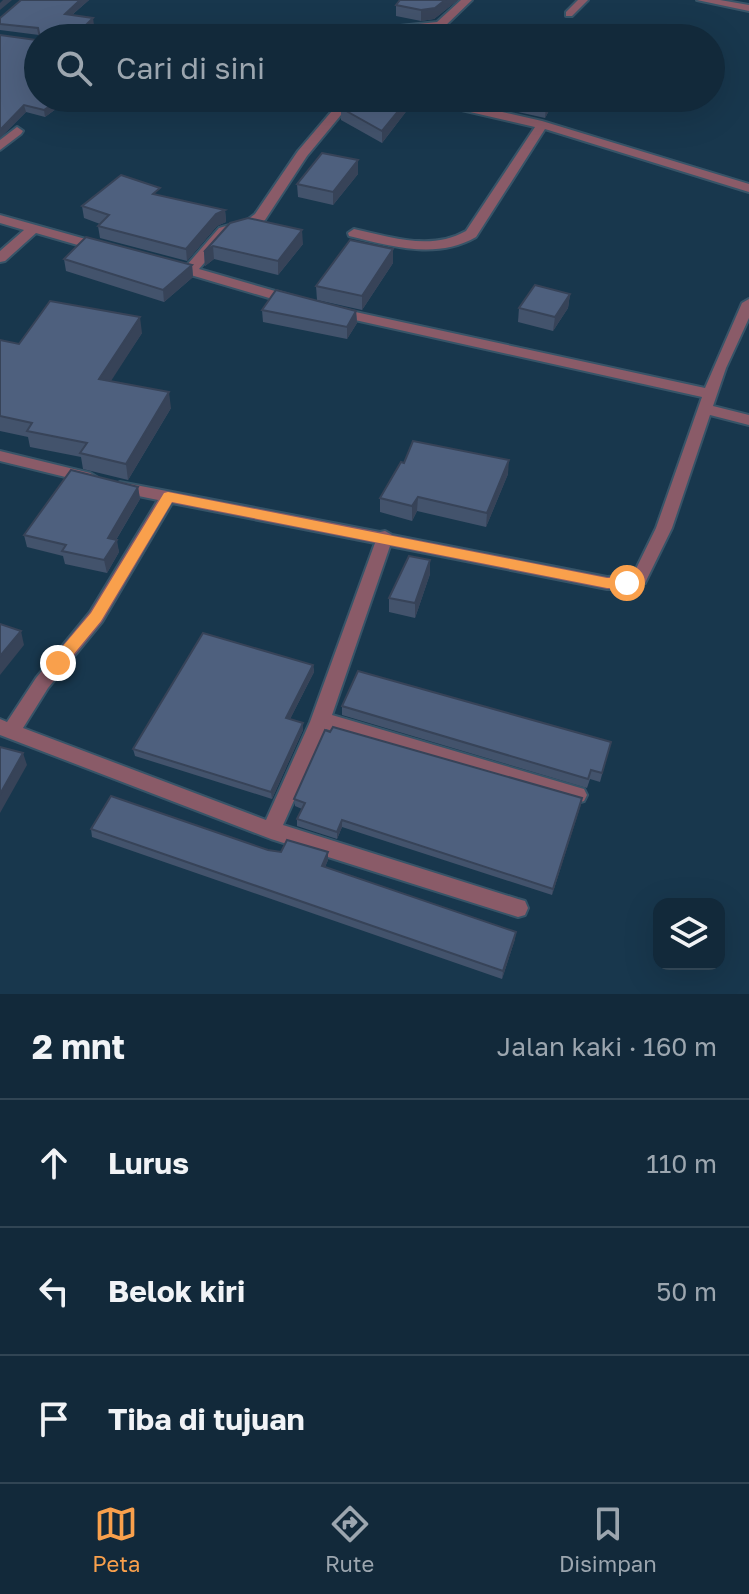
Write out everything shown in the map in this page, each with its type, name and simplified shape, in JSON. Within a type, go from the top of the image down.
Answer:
[{"type":"street","points":[[441,24],[467,0]]},
{"type":"street","points":[[702,0],[749,8]]},
{"type":"street","points":[[191,269],[224,231],[252,223],[260,217],[302,154],[337,112]]},
{"type":"street","points":[[484,112],[749,188]]},
{"type":"street","points":[[354,233],[432,245],[464,239],[471,234],[541,127]]},
{"type":"street","points":[[0,146],[17,131]]},
{"type":"street","points":[[0,219],[119,252]]},
{"type":"street","points":[[0,258],[33,229]]},
{"type":"street","points":[[162,262],[309,305]]},
{"type":"street","points":[[0,456],[168,497],[385,537],[607,583],[635,581],[639,579],[664,528],[707,401],[749,303]]},
{"type":"street","points":[[324,309],[707,401],[749,420]]},
{"type":"street","points":[[168,497],[96,617],[5,729],[271,830],[518,908]]},
{"type":"street","points":[[271,830],[302,771],[323,720],[385,537]]},
{"type":"street","points":[[323,720],[577,795]]},
{"type":"lane","points":[[569,14],[583,0]]},
{"type":"building","points":[[21,0],[80,0],[65,14],[93,18],[87,24],[24,24],[24,27],[0,24],[0,18]]},
{"type":"building","points":[[400,0],[445,0],[435,8],[421,10],[396,5]]},
{"type":"building","points":[[0,35],[24,38],[24,105],[0,130]]},
{"type":"building","points":[[348,112],[398,112],[382,131]]},
{"type":"building","points":[[322,153],[358,160],[333,192],[297,184]]},
{"type":"building","points":[[121,175],[160,188],[153,194],[225,210],[216,214],[186,249],[98,226],[109,215],[82,206]]},
{"type":"building","points":[[248,218],[302,230],[278,261],[213,246],[204,252],[230,223]]},
{"type":"building","points":[[86,237],[192,265],[163,290],[64,259]]},
{"type":"building","points":[[350,240],[393,249],[362,296],[316,286]]},
{"type":"building","points":[[535,285],[570,294],[555,317],[519,308]]},
{"type":"building","points":[[276,290],[356,311],[347,327],[262,310]]},
{"type":"building","points":[[50,301],[140,317],[99,379],[169,392],[126,464],[80,453],[87,443],[27,431],[32,423],[0,416],[0,340],[19,344]]},
{"type":"building","points":[[413,441],[509,460],[487,513],[418,497],[412,506],[380,498],[401,462],[404,463]]},
{"type":"building","points":[[71,470],[138,487],[108,538],[117,540],[104,560],[62,551],[66,545],[24,535]]},
{"type":"building","points":[[409,556],[430,560],[415,603],[389,598]]},
{"type":"building","points":[[0,624],[21,631],[0,656]]},
{"type":"building","points":[[203,633],[313,665],[286,718],[303,723],[271,792],[133,749]]},
{"type":"building","points":[[358,671],[611,742],[602,773],[591,770],[588,779],[342,706]]},
{"type":"building","points":[[333,727],[582,798],[553,889],[342,820],[337,832],[297,819],[305,803],[294,799],[325,730],[330,732]]},
{"type":"building","points":[[0,747],[23,753],[0,794]]},
{"type":"building","points":[[111,796],[268,850],[281,852],[287,840],[328,852],[322,866],[516,932],[503,971],[91,829]]},
{"type":"route","points":[[58,663],[96,617],[168,497],[385,537],[607,583],[627,583]]}]
